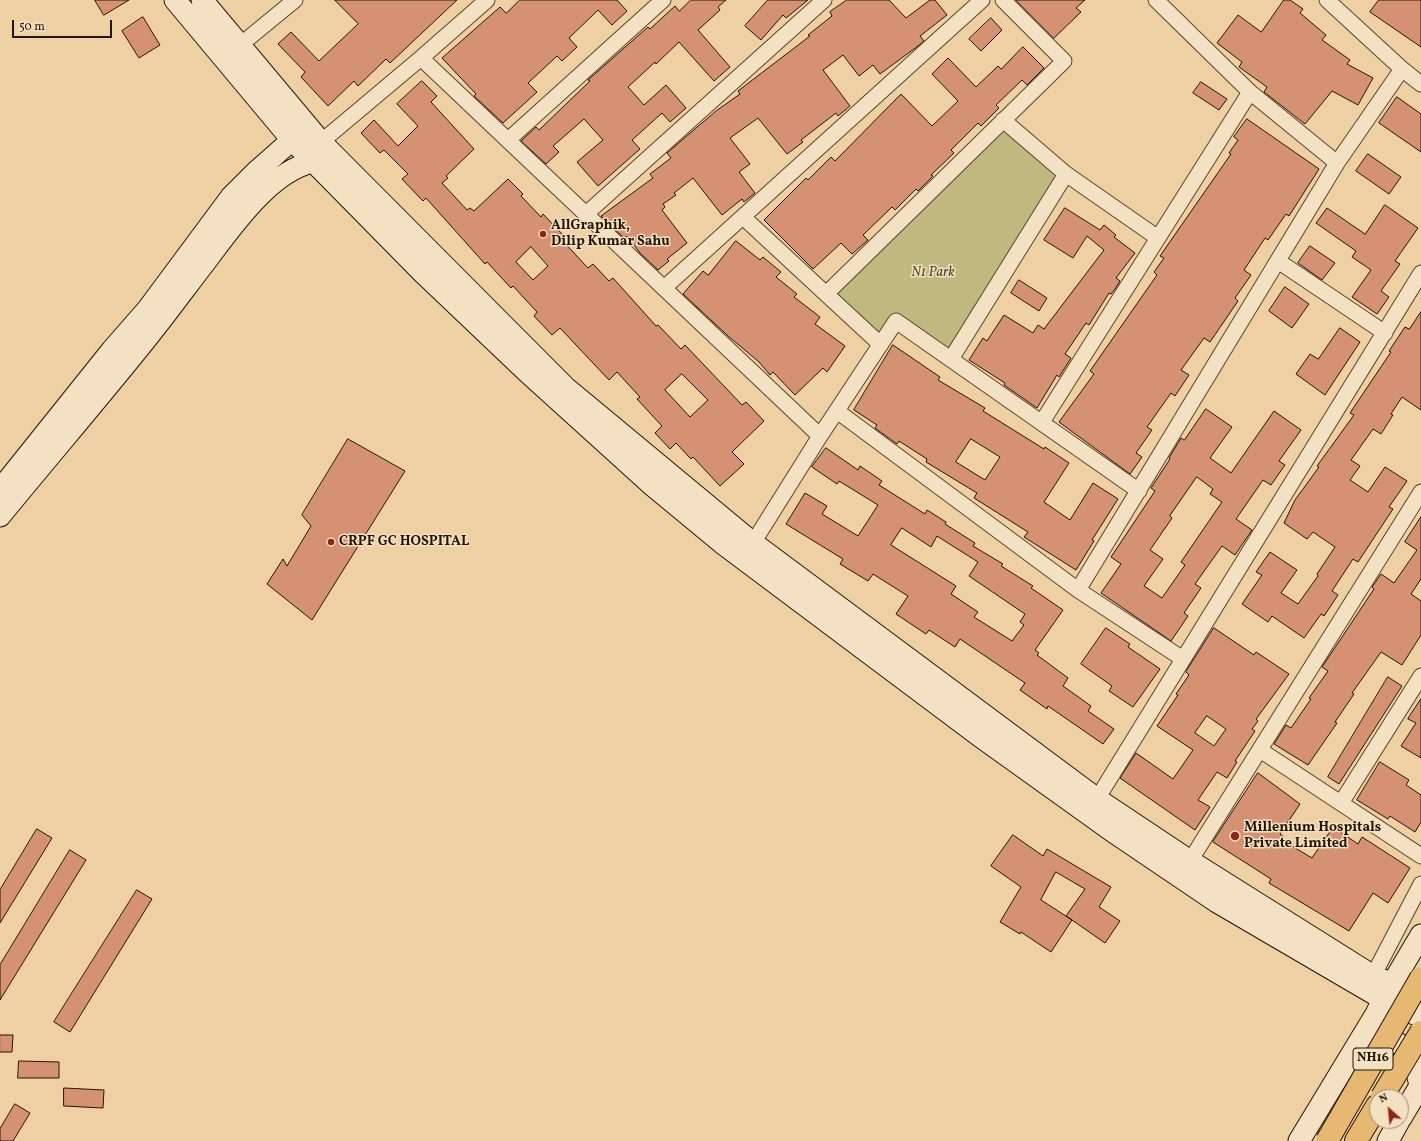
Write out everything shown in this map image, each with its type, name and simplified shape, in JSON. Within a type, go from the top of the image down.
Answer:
[{"type":"highway","name":"NH16","points":[[1327,1141],[1421,978]]},
{"type":"highway","name":"NH16","points":[[1387,1089],[1421,1032]]},
{"type":"highway","points":[[1356,1141],[1369,1119]]},
{"type":"street","points":[[175,0],[292,140],[313,162],[374,210],[565,387],[753,543],[1023,756],[1217,902],[1388,992],[1421,1017]]},
{"type":"street","points":[[202,0],[321,142],[423,273],[526,371],[652,486],[722,543],[1023,756],[1097,799],[1190,861],[1373,976],[1388,992],[1421,995]]},
{"type":"street","points":[[239,46],[295,0]]},
{"type":"street","points":[[321,142],[487,0]]},
{"type":"street","points":[[508,140],[663,0]]},
{"type":"street","points":[[586,214],[824,0]]},
{"type":"street","points":[[664,288],[982,0]]},
{"type":"street","points":[[826,294],[1064,61],[1003,0]]},
{"type":"street","points":[[1156,0],[1250,92],[1337,163]]},
{"type":"street","points":[[1328,0],[1402,69],[1421,84]]},
{"type":"street","points":[[202,34],[218,20]]},
{"type":"street","points":[[421,58],[820,436]]},
{"type":"street","points":[[1078,590],[1337,163],[1402,69]]},
{"type":"street","points":[[1042,422],[1250,92]]},
{"type":"street","points":[[1003,120],[1066,174],[1158,238]]},
{"type":"street","points":[[0,490],[112,350],[147,310],[231,197],[258,170],[292,140]]},
{"type":"street","points":[[0,516],[147,338],[235,221],[259,196],[289,171],[304,164],[313,162]]},
{"type":"street","points":[[951,358],[1066,174]]},
{"type":"street","points":[[743,217],[880,344]]},
{"type":"street","points":[[1278,261],[1385,333]]},
{"type":"street","points":[[1097,799],[1421,273]]},
{"type":"street","points":[[753,543],[820,436],[896,321],[1139,490]]},
{"type":"street","points":[[837,411],[1078,590],[1183,659]]},
{"type":"street","points":[[1190,861],[1421,492]]},
{"type":"street","points":[[1341,803],[1421,676]]},
{"type":"street","points":[[1260,750],[1421,856]]},
{"type":"street","points":[[1373,976],[1421,884]]},
{"type":"street","points":[[1299,1141],[1362,1038],[1421,935]]},
{"type":"street","points":[[1362,1038],[1377,1035],[1384,1036],[1404,1047],[1414,1063],[1421,1084],[1409,1104]]},
{"type":"street","points":[[1388,1141],[1395,1129]]},
{"type":"green space","name":"N1 Park","points":[[1003,120],[1066,174],[951,359],[897,321],[880,344],[826,294]]},
{"type":"building","points":[[95,0],[129,0],[104,15]]},
{"type":"building","points":[[335,0],[457,0],[390,63],[386,59],[358,86],[354,81],[328,106],[301,77],[305,72],[278,44],[291,32],[319,61],[358,24]]},
{"type":"building","points":[[520,0],[617,0],[627,11],[612,25],[598,10],[569,38],[577,47],[562,61],[557,56],[528,83],[537,92],[503,123],[474,96],[476,94],[442,58],[500,7],[506,13]]},
{"type":"building","points":[[691,0],[726,0],[718,7],[720,10],[698,30],[730,67],[714,81],[679,42],[656,64],[655,62],[628,87],[644,105],[666,85],[686,108],[670,122],[662,113],[632,140],[640,149],[598,186],[577,162],[603,140],[584,119],[553,146],[559,152],[546,164],[521,141],[536,127],[539,130],[590,81],[588,80],[648,27],[650,29],[675,6],[679,11]]},
{"type":"building","points":[[768,0],[808,0],[786,18],[783,15],[761,40],[745,26]]},
{"type":"building","points":[[847,0],[889,0],[906,18],[930,0],[935,0],[947,15],[920,36],[924,41],[880,74],[873,65],[859,76],[843,55],[823,70],[850,106],[838,116],[836,113],[801,140],[803,142],[787,154],[758,118],[730,138],[750,164],[739,172],[755,193],[744,202],[742,199],[722,215],[693,178],[674,193],[676,195],[663,204],[665,207],[662,210],[687,243],[667,259],[669,261],[658,270],[640,253],[627,236],[625,239],[601,216],[653,178],[650,174],[671,158],[667,153],[716,111],[740,94],[738,91],[810,36],[808,35],[832,16],[830,12]]},
{"type":"building","points":[[1016,0],[1085,0],[1076,8],[1081,12],[1054,38]]},
{"type":"building","points":[[1284,0],[1290,0],[1303,9],[1300,13],[1326,35],[1322,40],[1350,60],[1347,64],[1373,78],[1358,105],[1332,91],[1305,124],[1264,92],[1267,87],[1239,67],[1242,62],[1217,43],[1238,15],[1261,32]]},
{"type":"building","points":[[1379,0],[1421,0],[1421,47],[1370,12]]},
{"type":"building","points":[[143,17],[160,45],[139,58],[122,31]]},
{"type":"building","points":[[991,18],[1002,30],[981,51],[969,39]]},
{"type":"building","points":[[1023,47],[1044,68],[1027,85],[1022,80],[996,105],[999,108],[981,126],[978,123],[951,150],[954,153],[931,175],[933,176],[918,191],[916,189],[895,210],[892,207],[863,235],[868,240],[852,254],[841,243],[813,269],[764,220],[806,178],[808,180],[831,157],[835,161],[901,94],[932,126],[958,101],[932,74],[948,58],[976,87],[998,66],[1001,69]]},
{"type":"building","points":[[422,81],[437,96],[431,102],[474,149],[446,176],[448,178],[442,183],[467,210],[470,208],[474,211],[508,179],[523,194],[521,196],[541,217],[543,214],[563,235],[560,238],[588,268],[593,264],[609,281],[613,278],[656,326],[658,325],[681,349],[685,345],[742,405],[746,402],[764,421],[732,452],[744,464],[720,486],[693,457],[691,459],[676,443],[670,449],[655,433],[662,426],[637,399],[640,397],[617,372],[609,380],[560,328],[552,335],[534,316],[537,312],[513,286],[511,288],[487,262],[485,264],[426,198],[423,201],[402,179],[408,174],[384,150],[380,153],[361,133],[374,120],[398,146],[418,126],[397,104]],"holes":[[[531,247],[548,266],[533,280],[516,262]],[[682,374],[708,400],[690,417],[665,390]]]},
{"type":"building","points":[[1201,82],[1227,99],[1219,110],[1193,93]]},
{"type":"building","points":[[1397,97],[1421,114],[1421,152],[1379,123]]},
{"type":"building","points":[[1247,119],[1319,169],[1289,216],[1286,214],[1268,240],[1265,238],[1244,270],[1251,275],[1235,298],[1238,301],[1210,342],[1204,338],[1181,370],[1189,375],[1175,396],[1171,393],[1147,427],[1152,430],[1136,453],[1142,457],[1130,474],[1059,422],[1094,374],[1090,371],[1157,275],[1154,272],[1164,258],[1160,256],[1231,154],[1229,153],[1238,140],[1234,137]]},
{"type":"building","points":[[1368,154],[1401,177],[1389,194],[1356,171]]},
{"type":"building","points":[[1385,205],[1418,228],[1395,261],[1400,264],[1381,291],[1389,297],[1377,314],[1352,297],[1371,270],[1352,257],[1356,251],[1316,223],[1327,208],[1365,234]]},
{"type":"building","points":[[1065,208],[1100,230],[1104,225],[1116,235],[1114,237],[1135,253],[1116,278],[1120,281],[1115,289],[1111,294],[1109,293],[1089,325],[1086,323],[1065,354],[1071,358],[1059,377],[1057,375],[1037,408],[1004,385],[1005,383],[969,360],[983,338],[987,341],[1004,315],[1033,333],[1038,325],[1044,329],[1104,250],[1087,236],[1073,258],[1044,240]]},
{"type":"building","points":[[736,241],[760,260],[763,257],[781,272],[776,277],[797,294],[794,297],[820,317],[815,324],[845,346],[827,372],[823,368],[795,395],[773,372],[770,375],[759,362],[727,335],[683,294],[703,271],[708,275]]},
{"type":"building","points":[[1310,246],[1335,263],[1322,280],[1298,263]]},
{"type":"building","points":[[1019,280],[1047,298],[1039,311],[1011,293]]},
{"type":"building","points":[[1285,287],[1309,304],[1292,328],[1269,311]]},
{"type":"building","points":[[1421,312],[1421,410],[1402,397],[1381,434],[1373,429],[1351,460],[1360,466],[1350,480],[1368,492],[1385,467],[1407,481],[1389,507],[1393,509],[1358,562],[1353,559],[1332,591],[1338,595],[1324,616],[1321,614],[1304,638],[1272,616],[1268,622],[1242,604],[1262,575],[1256,572],[1270,552],[1297,570],[1281,593],[1298,604],[1318,576],[1317,574],[1335,547],[1313,532],[1307,539],[1284,523],[1295,500],[1319,467],[1317,466],[1354,415],[1350,413],[1391,352],[1389,351],[1405,327],[1409,329]]},
{"type":"building","points":[[1340,328],[1360,342],[1325,395],[1296,374],[1310,354],[1318,359]]},
{"type":"building","points":[[893,345],[940,377],[938,380],[985,408],[983,411],[1044,449],[1045,447],[1069,463],[1044,502],[1070,520],[1093,483],[1118,499],[1092,540],[1094,541],[1076,570],[1024,537],[1028,532],[974,498],[977,493],[926,462],[927,459],[899,441],[897,444],[875,428],[877,425],[854,410]],"holes":[[[971,439],[1000,457],[985,480],[956,462]]]},
{"type":"building","points":[[1206,409],[1232,427],[1210,458],[1231,473],[1274,411],[1301,430],[1279,461],[1285,465],[1271,485],[1263,480],[1236,519],[1252,530],[1235,555],[1222,546],[1195,584],[1201,588],[1184,613],[1188,616],[1171,641],[1101,593],[1121,564],[1111,557],[1155,491],[1151,488],[1170,459],[1169,458],[1181,438],[1184,440]],"holes":[[[1197,477],[1213,489],[1210,494],[1222,502],[1181,562],[1185,565],[1162,598],[1144,586],[1163,559],[1150,550],[1172,518],[1170,516]]]},
{"type":"building","name":"CRPF GC HOSPITAL","points":[[348,439],[405,471],[312,620],[267,584],[283,559],[287,566],[311,526],[302,515]]},
{"type":"building","points":[[826,448],[858,470],[860,466],[882,481],[879,485],[925,514],[927,510],[946,522],[945,524],[975,543],[973,546],[1003,564],[1001,566],[1033,586],[1031,588],[1063,610],[1035,650],[1039,653],[1037,655],[1068,678],[1063,686],[1091,706],[1088,711],[1114,729],[1103,744],[1048,706],[1047,709],[1020,690],[1025,683],[960,639],[955,647],[929,630],[926,634],[896,614],[908,596],[873,574],[868,581],[840,564],[843,559],[786,524],[805,493],[827,506],[822,514],[858,536],[878,505],[839,481],[837,484],[812,467]],"holes":[[[902,528],[931,547],[937,536],[978,562],[969,576],[1025,614],[1020,622],[1024,625],[1012,641],[974,617],[978,612],[951,594],[956,586],[891,545]]]},
{"type":"building","points":[[1421,517],[1421,579],[1411,594],[1421,601],[1421,635],[1402,665],[1381,652],[1352,693],[1354,694],[1335,722],[1337,723],[1308,765],[1274,744],[1286,725],[1291,728],[1311,699],[1309,698],[1328,671],[1322,667],[1374,589],[1372,587],[1381,574],[1394,583],[1417,550],[1405,542]]},
{"type":"building","points":[[1106,628],[1130,644],[1128,647],[1160,669],[1133,707],[1109,691],[1112,686],[1081,664]]},
{"type":"building","points":[[1214,628],[1254,655],[1256,652],[1289,674],[1256,719],[1258,721],[1252,729],[1255,731],[1235,761],[1237,762],[1227,778],[1217,772],[1198,800],[1210,807],[1195,830],[1120,778],[1136,753],[1173,779],[1193,750],[1157,726],[1178,695],[1176,694],[1189,675],[1186,672]],"holes":[[[1207,716],[1226,729],[1214,746],[1195,733]]]},
{"type":"building","points":[[1388,677],[1402,686],[1339,784],[1328,777]]},
{"type":"building","points":[[1421,699],[1421,758],[1401,746],[1416,723],[1408,719]]},
{"type":"building","points":[[1380,762],[1409,780],[1406,785],[1421,795],[1421,822],[1415,832],[1390,816],[1388,819],[1357,800]]},
{"type":"building","points":[[1258,773],[1300,804],[1280,834],[1284,837],[1282,840],[1312,858],[1333,827],[1358,844],[1362,837],[1410,868],[1388,903],[1373,893],[1349,931],[1269,883],[1271,879],[1213,842]]},
{"type":"building","points":[[37,829],[52,838],[0,923],[0,890]]},
{"type":"building","points":[[1013,835],[1043,856],[1047,849],[1111,887],[1099,907],[1120,921],[1105,943],[1072,920],[1051,952],[1021,932],[1020,934],[1000,922],[1021,887],[991,866]],"holes":[[[1056,872],[1085,889],[1066,916],[1072,920],[1041,900]]]},
{"type":"building","points":[[70,850],[86,860],[0,1000],[0,965]]},
{"type":"building","points":[[137,890],[152,899],[70,1032],[54,1022]]},
{"type":"building","points":[[0,1035],[13,1035],[12,1052],[0,1052]]},
{"type":"building","points":[[19,1061],[59,1062],[59,1078],[18,1078]]},
{"type":"building","points":[[64,1088],[104,1090],[103,1108],[64,1106]]},
{"type":"building","points":[[15,1104],[30,1113],[13,1141],[0,1141],[0,1129]]},
{"type":"place","name":"AllGraphik, Dilip Kumar Sahu","points":[[543,234]]},
{"type":"place","name":"CRPF GC HOSPITAL","points":[[331,542]]},
{"type":"place","name":"Millenium Hospitals Private Limited","points":[[1235,836]]}]
